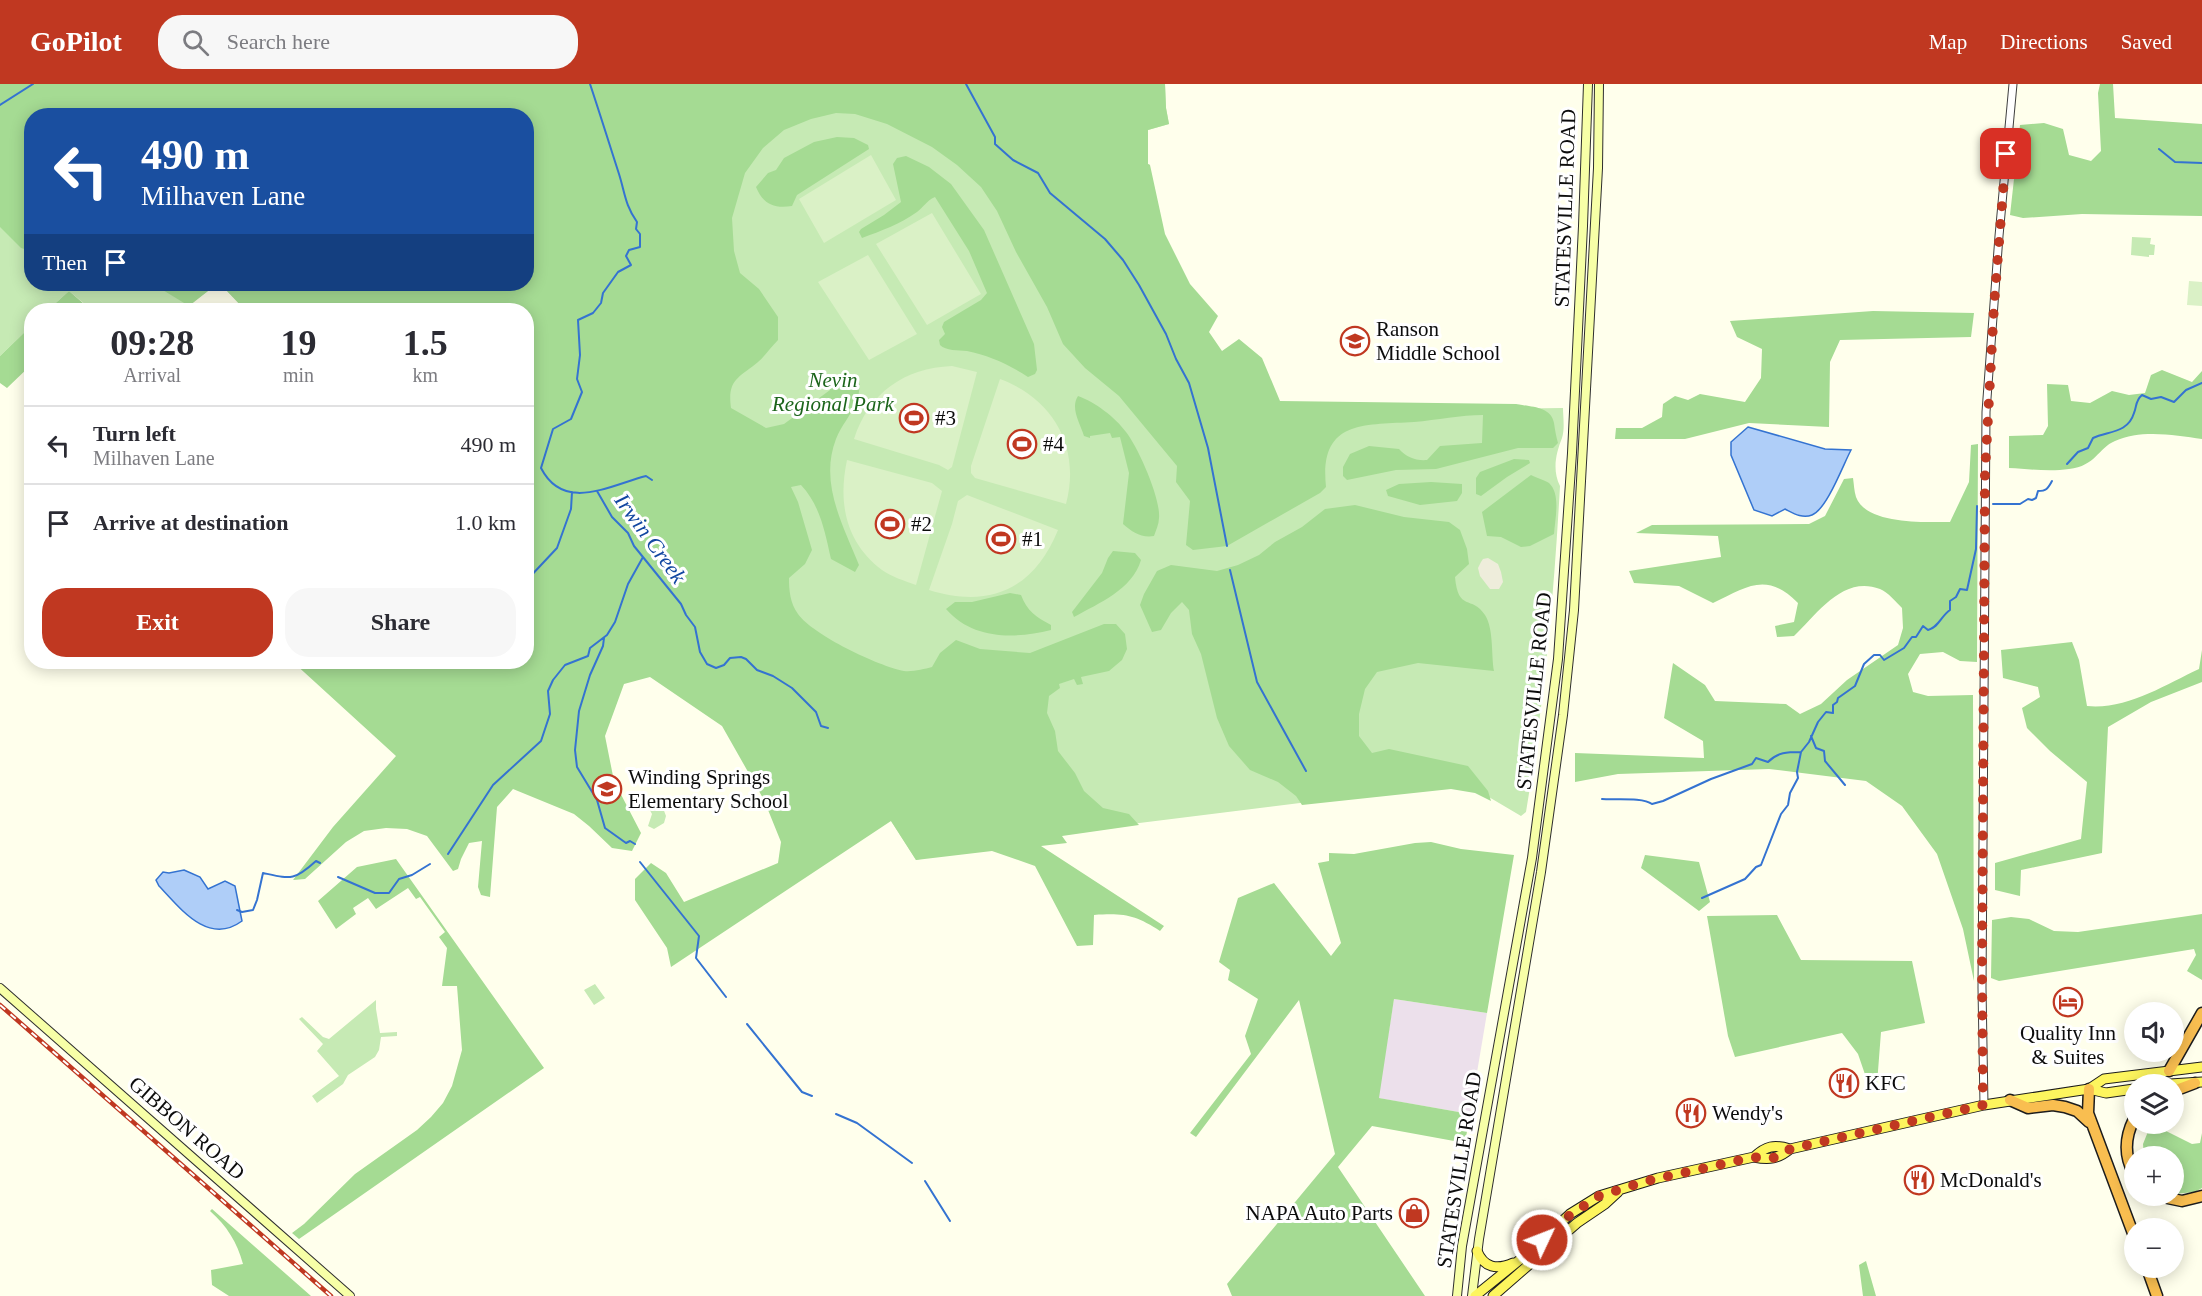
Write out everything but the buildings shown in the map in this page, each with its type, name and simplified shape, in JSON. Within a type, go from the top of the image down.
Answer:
[{"type":"highway","points":[[2169,1071],[2202,1013]]},
{"type":"highway","points":[[2184,1088],[2199,1083]]},
{"type":"highway","points":[[2089,1089],[2087,1110],[2127,1218]]},
{"type":"highway","points":[[2010,1100],[2028,1108],[2053,1105],[2066,1107],[2077,1111],[2092,1125]]},
{"type":"highway","points":[[2184,1200],[2202,1196]]},
{"type":"highway","points":[[2151,1278],[2157,1296]]},
{"type":"main road","name":"STATESVILLE ROAD","points":[[1457,1296],[1464,1235],[1533,858],[1557,670],[1572,453],[1588,84]]},
{"type":"main road","name":"STATESVILLE ROAD","points":[[1474,1296],[1477,1251],[1541,872],[1563,715],[1574,610],[1598,167],[1599,84]]},
{"type":"main road","name":"GIBBON ROAD","points":[[0,988],[350,1296]]},
{"type":"main road","points":[[2089,1089],[2104,1079],[2202,1067]]},
{"type":"main road","points":[[2184,1084],[2199,1083]]},
{"type":"main road","points":[[1474,1296],[1518,1261],[1555,1227],[1599,1196],[1647,1181],[1754,1157],[1764,1148],[1778,1145],[1790,1149],[2010,1100],[2089,1089],[2106,1093],[2124,1090]]},
{"type":"main road","points":[[1493,1296],[1577,1223],[1620,1191]]},
{"type":"main road","points":[[1477,1251],[1482,1262],[1492,1268],[1506,1267],[1518,1261]]},
{"type":"street","points":[[1983,1105],[1986,412],[2013,84]]},
{"type":"shaded area","points":[[1488,558],[1498,564],[1501,572],[1503,582],[1499,589],[1490,589],[1480,576],[1478,568],[1483,559]]},
{"type":"shaded area","points":[[1394,999],[1487,1013],[1470,1114],[1378,1098]]},
{"type":"green space","name":"Nevin Regional Park","points":[[0,84],[1165,84],[1169,124],[1148,130],[1148,164],[1150,165],[1139,413],[1563,408],[1563,431],[1556,462],[1556,474],[1560,486],[1555,568],[1543,690],[1526,812],[1521,816],[1477,790],[1452,784],[1027,837],[916,860],[891,821],[534,605],[534,303],[526,303],[526,291],[534,291],[534,108],[24,108],[24,291],[69,291],[56,303],[24,303],[24,333],[0,356]]},
{"type":"green space","points":[[0,84],[1165,84],[1169,124],[1148,130],[1148,164],[1165,234],[1190,284],[1218,316],[1209,332],[1222,351],[1239,339],[1262,358],[1280,401],[1516,404],[1539,408],[1549,413],[1554,423],[1558,443],[1553,448],[1518,448],[1436,469],[1396,470],[1347,480],[1343,476],[1343,467],[1350,454],[1369,446],[1399,449],[1411,458],[1427,460],[1440,446],[1482,443],[1483,415],[1362,426],[1337,438],[1330,449],[1326,465],[1326,487],[1320,493],[1227,546],[1193,550],[1186,545],[1190,501],[1176,482],[1177,466],[1119,396],[1085,368],[1063,344],[1047,307],[1016,252],[997,211],[981,187],[957,165],[932,147],[887,124],[855,114],[836,113],[811,119],[784,130],[763,148],[745,173],[732,218],[734,251],[740,273],[759,289],[778,317],[778,340],[761,360],[736,380],[731,391],[731,408],[766,428],[784,424],[830,390],[829,383],[833,381],[844,379],[860,384],[856,403],[836,439],[831,455],[830,472],[835,504],[859,565],[855,572],[831,559],[821,519],[813,501],[801,485],[791,487],[798,502],[812,550],[805,564],[789,578],[793,605],[806,622],[831,640],[879,663],[904,671],[932,667],[940,653],[956,640],[980,649],[1030,653],[1104,624],[1116,624],[1125,634],[1127,649],[1122,660],[1109,671],[1081,677],[1083,684],[1077,685],[1074,679],[1059,684],[1060,688],[1049,696],[1047,713],[1055,731],[1058,751],[1075,773],[1084,791],[1103,808],[1129,814],[1139,825],[1062,836],[1067,843],[1041,846],[1164,926],[1160,931],[1144,921],[1129,916],[1094,915],[1093,945],[1077,946],[1035,866],[992,851],[916,860],[891,821],[671,967],[667,948],[635,900],[635,879],[651,863],[666,873],[684,902],[778,863],[781,842],[764,800],[722,726],[650,677],[624,684],[605,736],[614,781],[641,833],[632,851],[612,848],[574,814],[513,789],[497,807],[490,897],[481,895],[478,887],[482,841],[469,843],[458,869],[453,871],[427,836],[407,829],[386,828],[364,831],[346,842],[305,879],[293,880],[333,827],[396,756],[301,669],[534,669],[534,303],[238,303],[227,291],[534,291],[534,108],[24,108],[24,249],[0,227]]},
{"type":"green space","points":[[2100,84],[2113,84],[2115,118],[2202,124],[2202,216],[2082,214],[2023,218],[2010,215],[2020,125],[2044,123],[2063,129],[2069,155],[2091,161],[2101,151],[2098,93]]},
{"type":"green space","points":[[837,137],[854,138],[868,145],[869,149],[797,195],[792,206],[775,206],[762,198],[756,187],[768,173],[776,170],[784,158],[814,142]]},
{"type":"green space","points":[[871,155],[896,200],[824,243],[799,199]]},
{"type":"green space","points":[[906,156],[929,167],[951,184],[984,230],[1034,344],[1037,370],[1035,374],[1028,377],[991,358],[940,345],[939,340],[945,334],[942,327],[944,322],[981,300],[987,293],[969,251],[935,197],[904,220],[862,238],[859,232],[861,229],[901,202],[893,164],[897,158]]},
{"type":"green space","points":[[932,213],[981,294],[927,325],[876,244]]},
{"type":"green space","points":[[2132,237],[2151,238],[2150,244],[2155,245],[2154,255],[2149,255],[2149,257],[2131,255]]},
{"type":"green space","points":[[868,255],[917,334],[869,360],[818,282]]},
{"type":"green space","points":[[2189,281],[2202,282],[2202,306],[2187,305]]},
{"type":"green space","name":"Nevin Regional Park","points":[[69,291],[208,291],[192,303],[84,303]]},
{"type":"green space","points":[[69,291],[83,303],[56,303]]},
{"type":"green space","points":[[164,291],[208,291],[193,303],[184,303]]},
{"type":"green space","name":"Nevin Regional Park","points":[[227,291],[399,291],[397,303],[238,303]]},
{"type":"green space","points":[[1873,311],[1974,313],[1971,337],[1840,340],[1830,362],[1829,427],[1749,423],[1685,439],[1615,439],[1616,428],[1642,428],[1662,417],[1663,404],[1675,396],[1688,400],[1700,394],[1745,402],[1761,378],[1762,349],[1737,337],[1730,321]]},
{"type":"green space","points":[[24,333],[24,372],[7,388],[0,383],[0,356]]},
{"type":"green space","name":"#3","points":[[952,366],[977,372],[952,467],[948,470],[939,465],[854,439],[869,408],[891,386],[919,372]]},
{"type":"green space","points":[[2162,370],[2192,382],[2202,371],[2202,439],[2158,434],[2136,435],[2109,444],[2091,461],[2078,467],[2054,470],[2009,468],[2009,436],[2043,435],[2048,426],[2047,384],[2068,385],[2071,401],[2090,403],[2112,391],[2129,395],[2145,393],[2151,375]]},
{"type":"green space","name":"#4","points":[[1000,379],[1035,399],[1049,413],[1059,428],[1070,464],[1070,483],[1066,504],[975,478],[971,473],[971,466]]},
{"type":"green space","points":[[1078,396],[1098,406],[1121,426],[1136,449],[1153,486],[1159,509],[1154,536],[1137,534],[1123,524],[1129,473],[1120,437],[1112,438],[1110,433],[1090,436],[1090,438],[1084,436],[1075,411]]},
{"type":"green space","points":[[1978,444],[1977,662],[1960,661],[1943,652],[1920,654],[1908,674],[1913,692],[1928,696],[1973,695],[1974,981],[1963,929],[1937,854],[1902,806],[1866,781],[1769,769],[1618,774],[1575,782],[1575,753],[1704,758],[1703,741],[1664,718],[1673,663],[1705,685],[1715,701],[1786,704],[1800,714],[1821,704],[1847,680],[1898,645],[1903,628],[1902,608],[1883,590],[1867,586],[1854,587],[1832,599],[1794,636],[1777,637],[1775,626],[1794,622],[1798,603],[1776,587],[1756,585],[1713,603],[1679,586],[1634,583],[1629,571],[1721,557],[1718,536],[1636,533],[1652,525],[1809,524],[1825,516],[1844,479],[1853,478],[1856,497],[1862,506],[1872,513],[1898,520],[1950,522],[1969,482],[1971,445]]},
{"type":"green space","points":[[1514,459],[1529,460],[1530,463],[1481,496],[1476,494],[1476,478],[1480,472]]},
{"type":"green space","name":"#2","points":[[847,460],[932,483],[942,491],[916,585],[882,570],[860,547],[852,534],[844,506],[843,491]]},
{"type":"green space","points":[[1531,475],[1549,483],[1553,488],[1556,500],[1554,534],[1530,546],[1521,547],[1501,537],[1487,536],[1482,512]]},
{"type":"green space","points":[[1431,482],[1462,484],[1462,493],[1457,501],[1420,505],[1388,496],[1386,490],[1399,484]]},
{"type":"green space","name":"#1","points":[[967,495],[1058,530],[1048,550],[1023,580],[990,595],[972,597],[929,590],[958,501]]},
{"type":"green space","points":[[1355,505],[1404,517],[1449,522],[1460,530],[1467,549],[1469,564],[1455,577],[1457,588],[1462,599],[1480,609],[1488,621],[1494,671],[1418,663],[1377,672],[1365,689],[1359,714],[1359,736],[1372,753],[1389,749],[1468,766],[1488,791],[1491,801],[1475,793],[1451,789],[1302,805],[1296,796],[1278,782],[1250,770],[1229,746],[1217,718],[1201,654],[1192,634],[1189,610],[1182,602],[1171,613],[1161,630],[1152,632],[1140,605],[1157,571],[1171,565],[1217,571],[1238,565],[1259,555],[1325,509]]},
{"type":"green space","points":[[1113,551],[1135,553],[1141,560],[1137,570],[1130,580],[1114,594],[1074,617],[1072,612],[1102,573]]},
{"type":"green space","points":[[1010,593],[1021,595],[1033,613],[1051,625],[1051,630],[1023,635],[982,632],[969,627],[946,609],[955,602],[972,602]]},
{"type":"green space","points":[[2072,642],[2079,660],[2087,706],[2116,704],[2159,689],[2199,669],[2202,650],[2202,682],[2151,702],[2108,727],[2102,853],[2021,870],[2020,896],[1995,890],[1995,863],[2081,839],[2087,782],[2027,728],[2022,708],[2040,697],[2038,687],[2003,678],[2001,650]]},
{"type":"green space","points":[[655,798],[660,800],[666,816],[664,823],[654,829],[648,826],[652,814],[646,803]]},
{"type":"green space","points":[[1431,842],[1461,849],[1514,855],[1487,1013],[1394,999],[1379,1098],[1470,1114],[1465,1143],[1372,1126],[1338,1167],[1425,1296],[1232,1296],[1227,1284],[1335,1154],[1299,1000],[1196,1137],[1190,1133],[1251,1054],[1245,1036],[1258,999],[1228,980],[1230,970],[1219,962],[1238,898],[1274,883],[1331,956],[1341,943],[1318,863],[1329,861],[1329,853],[1354,854]]},
{"type":"green space","points":[[1645,855],[1699,862],[1710,902],[1699,911],[1641,868]]},
{"type":"green space","points":[[396,859],[544,1068],[299,1239],[292,1233],[355,1174],[417,1130],[431,1117],[443,1103],[452,1086],[462,1050],[457,986],[442,986],[447,948],[439,937],[445,932],[420,897],[416,899],[408,888],[376,909],[368,898],[353,908],[356,914],[336,929],[318,901],[357,867]]},
{"type":"green space","points":[[2202,914],[2202,980],[2187,971],[2196,955],[2194,949],[1999,981],[1991,978],[1992,920],[2011,917],[2029,919],[2054,931],[2078,932]]},
{"type":"green space","points":[[1777,915],[1801,960],[1912,961],[1925,1023],[1881,1032],[1877,1084],[1869,1086],[1858,1054],[1842,1033],[1735,1057],[1728,1036],[1707,916]]},
{"type":"green space","points":[[595,984],[605,998],[594,1005],[584,990]]},
{"type":"green space","points":[[376,1000],[380,1033],[397,1032],[397,1036],[381,1037],[379,1050],[375,1057],[348,1075],[343,1084],[317,1103],[312,1096],[339,1076],[317,1051],[323,1044],[299,1019],[302,1017],[323,1037],[329,1039]]},
{"type":"green space","points":[[2202,1133],[2202,1188],[2195,1192],[2184,1193],[2184,1146],[2143,1146],[2147,1134],[2172,1134],[2192,1144],[2200,1143]]},
{"type":"green space","points":[[212,1209],[311,1296],[229,1296],[212,1285],[211,1270],[243,1264],[238,1249],[226,1229],[210,1211]]},
{"type":"green space","points":[[1866,1261],[1876,1296],[1863,1296],[1859,1265]]},
{"type":"water","points":[[1748,427],[1825,449],[1851,450],[1829,496],[1818,511],[1805,516],[1785,509],[1772,516],[1754,510],[1731,455],[1731,442]]},
{"type":"water","points":[[184,870],[200,877],[208,889],[225,881],[235,886],[242,921],[230,928],[218,929],[206,927],[186,913],[159,886],[156,880],[163,872]]},
{"type":"waterway","points":[[0,105],[33,84]]},
{"type":"waterway","name":"Irwin Creek","points":[[590,84],[628,204],[637,222],[636,229],[640,234],[640,247],[629,250],[626,256],[631,265],[618,272],[603,293],[601,303],[593,313],[578,320],[580,355],[577,379],[582,392],[571,419],[553,429],[541,468],[551,482],[562,490],[575,493],[603,489],[646,476],[652,480]]},
{"type":"waterway","points":[[966,84],[995,137],[995,144],[1013,160],[1038,173],[1050,193],[1105,239],[1123,260],[1139,285],[1189,383],[1208,448],[1227,546]]},
{"type":"waterway","points":[[2159,149],[2175,162],[2202,163]]},
{"type":"waterway","points":[[2067,464],[2078,452],[2088,448],[2093,438],[2123,428],[2131,420],[2138,399],[2142,395],[2151,399],[2161,397],[2174,402],[2186,390],[2202,383]]},
{"type":"waterway","points":[[1993,504],[2020,504],[2028,499],[2032,500],[2036,498],[2038,491],[2047,489],[2052,481]]},
{"type":"waterway","name":"Irwin Creek","points":[[597,491],[612,517],[628,533],[634,546],[681,604],[695,627],[700,652],[707,664],[716,668],[724,665],[730,658],[746,659],[757,670],[773,676],[792,688],[816,712],[821,726],[828,728]]},
{"type":"waterway","points":[[534,572],[557,548],[571,509],[572,492]]},
{"type":"waterway","points":[[1702,898],[1745,879],[1761,865],[1798,778],[1801,752],[1826,712],[1833,713],[1833,705],[1838,698],[1855,686],[1864,664],[1874,655],[1880,655],[1884,660],[1904,648],[1912,637],[1916,637],[1923,626],[1928,630],[1935,626],[1950,610],[1950,601],[1956,597],[1960,589],[1967,590],[1976,549],[1977,506]]},
{"type":"waterway","points":[[448,854],[493,785],[541,741],[550,714],[548,691],[553,680],[565,665],[588,656],[590,648],[607,635],[615,622],[628,584],[643,557]]},
{"type":"waterway","points":[[1230,570],[1257,682],[1306,771]]},
{"type":"waterway","points":[[604,638],[579,711],[575,750],[577,767],[597,800],[605,828],[626,843],[630,841],[635,844]]},
{"type":"waterway","points":[[1811,736],[1816,748],[1824,751],[1825,761],[1845,785]]},
{"type":"waterway","points":[[1602,799],[1636,800],[1652,804],[1752,764],[1756,758],[1768,762],[1783,753],[1801,752]]},
{"type":"waterway","points":[[237,910],[242,912],[253,910],[263,873],[292,877],[316,861],[320,863]]},
{"type":"waterway","points":[[640,862],[699,936],[696,958],[726,997]]},
{"type":"waterway","points":[[338,877],[375,893],[389,893],[399,879],[412,875],[430,864]]},
{"type":"waterway","points":[[747,1024],[802,1092],[812,1096]]},
{"type":"waterway","points":[[836,1114],[857,1123],[912,1163]]},
{"type":"waterway","points":[[925,1181],[950,1221]]},
{"type":"railway","points":[[0,1005],[331,1296]]},
{"type":"place","name":"Ranson Middle School","points":[[1355,341]]},
{"type":"place","name":"#3","points":[[914,418]]},
{"type":"place","name":"#4","points":[[1022,444]]},
{"type":"place","name":"#2","points":[[890,524]]},
{"type":"place","name":"#1","points":[[1001,539]]},
{"type":"place","name":"Winding Springs Elementary School","points":[[607,789]]},
{"type":"place","name":"Quality Inn & Suites","points":[[2068,1002]]},
{"type":"place","name":"KFC","points":[[1844,1083]]},
{"type":"place","name":"Wendy's","points":[[1691,1113]]},
{"type":"place","name":"McDonald's","points":[[1919,1180]]},
{"type":"place","name":"NAPA Auto Parts","points":[[1414,1213]]},
{"type":"route","points":[[1542,1240],[1570,1215],[1599,1196],[1647,1181],[1754,1157],[1767,1160],[1780,1157],[1790,1149],[1983,1105],[1986,412],[2006,154]]}]
